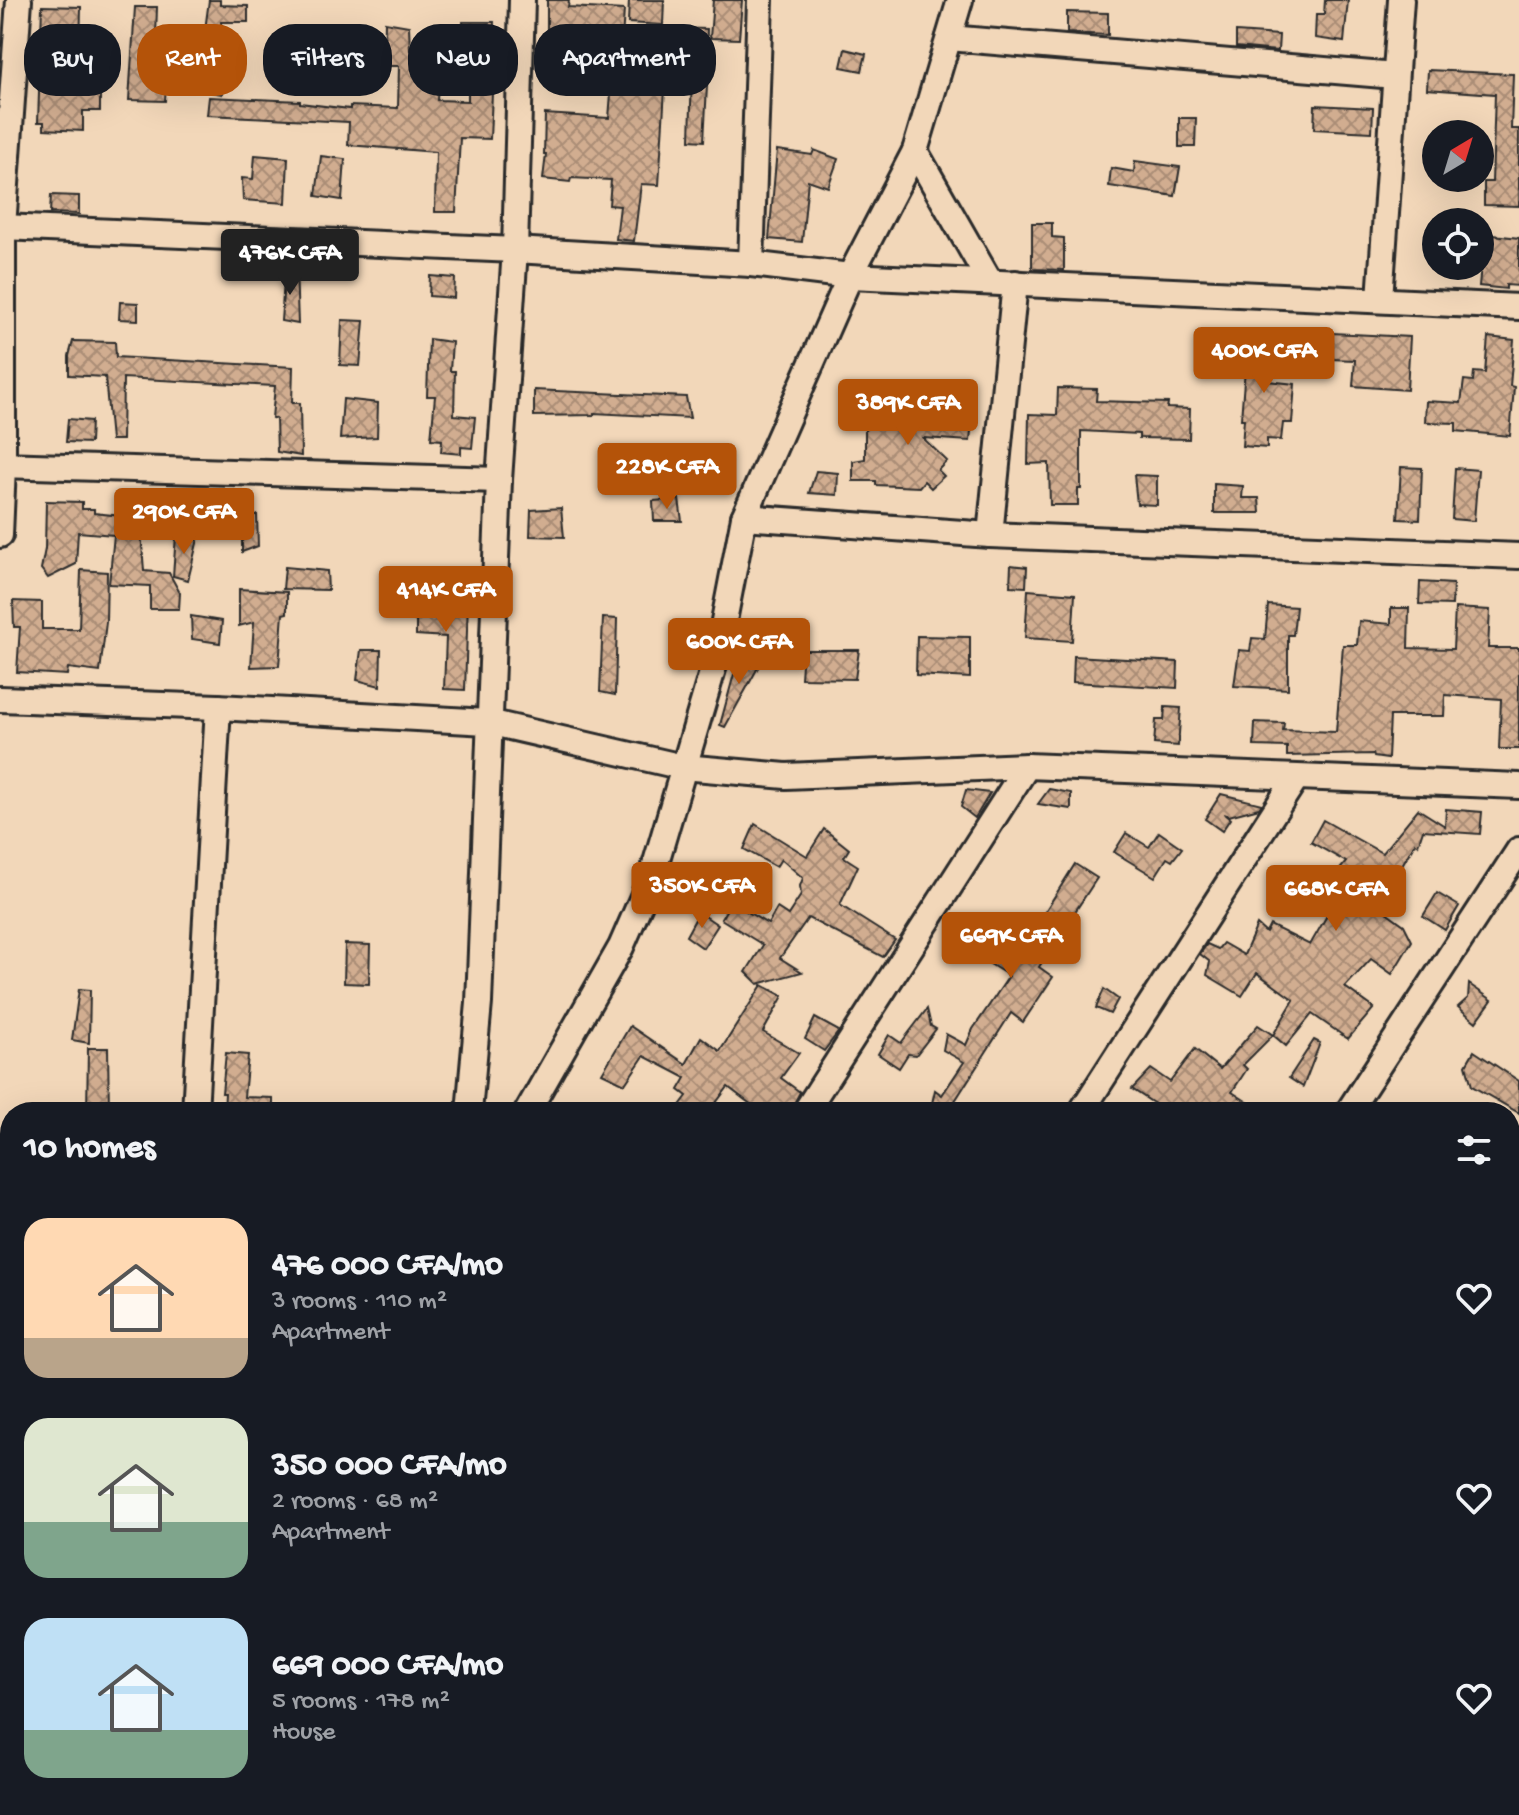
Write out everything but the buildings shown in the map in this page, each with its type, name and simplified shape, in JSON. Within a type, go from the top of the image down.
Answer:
[{"type":"street","points":[[0,535],[3,227],[19,0]]},
{"type":"street","points":[[470,1102],[479,1003],[499,480],[515,250],[522,0]]},
{"type":"street","points":[[751,264],[760,0]]},
{"type":"street","points":[[533,1102],[621,947],[652,876],[718,652],[744,517],[850,276],[915,151],[960,0]]},
{"type":"street","points":[[1380,299],[1401,0]]},
{"type":"street","points":[[949,38],[1395,76]]},
{"type":"street","points":[[915,151],[990,282]]},
{"type":"street","points":[[3,227],[515,250],[751,264],[850,276],[1519,307]]},
{"type":"street","points":[[990,535],[1015,283]]},
{"type":"street","points":[[1,465],[499,480]]},
{"type":"street","points":[[744,517],[990,535],[1519,556]]},
{"type":"street","points":[[0,699],[488,722],[683,767],[786,776],[1027,766],[1519,786]]},
{"type":"street","points":[[196,1102],[218,707]]},
{"type":"street","points":[[811,1102],[1027,766]]},
{"type":"street","points":[[1087,1102],[1296,778]]},
{"type":"street","points":[[1355,1102],[1519,850]]}]
